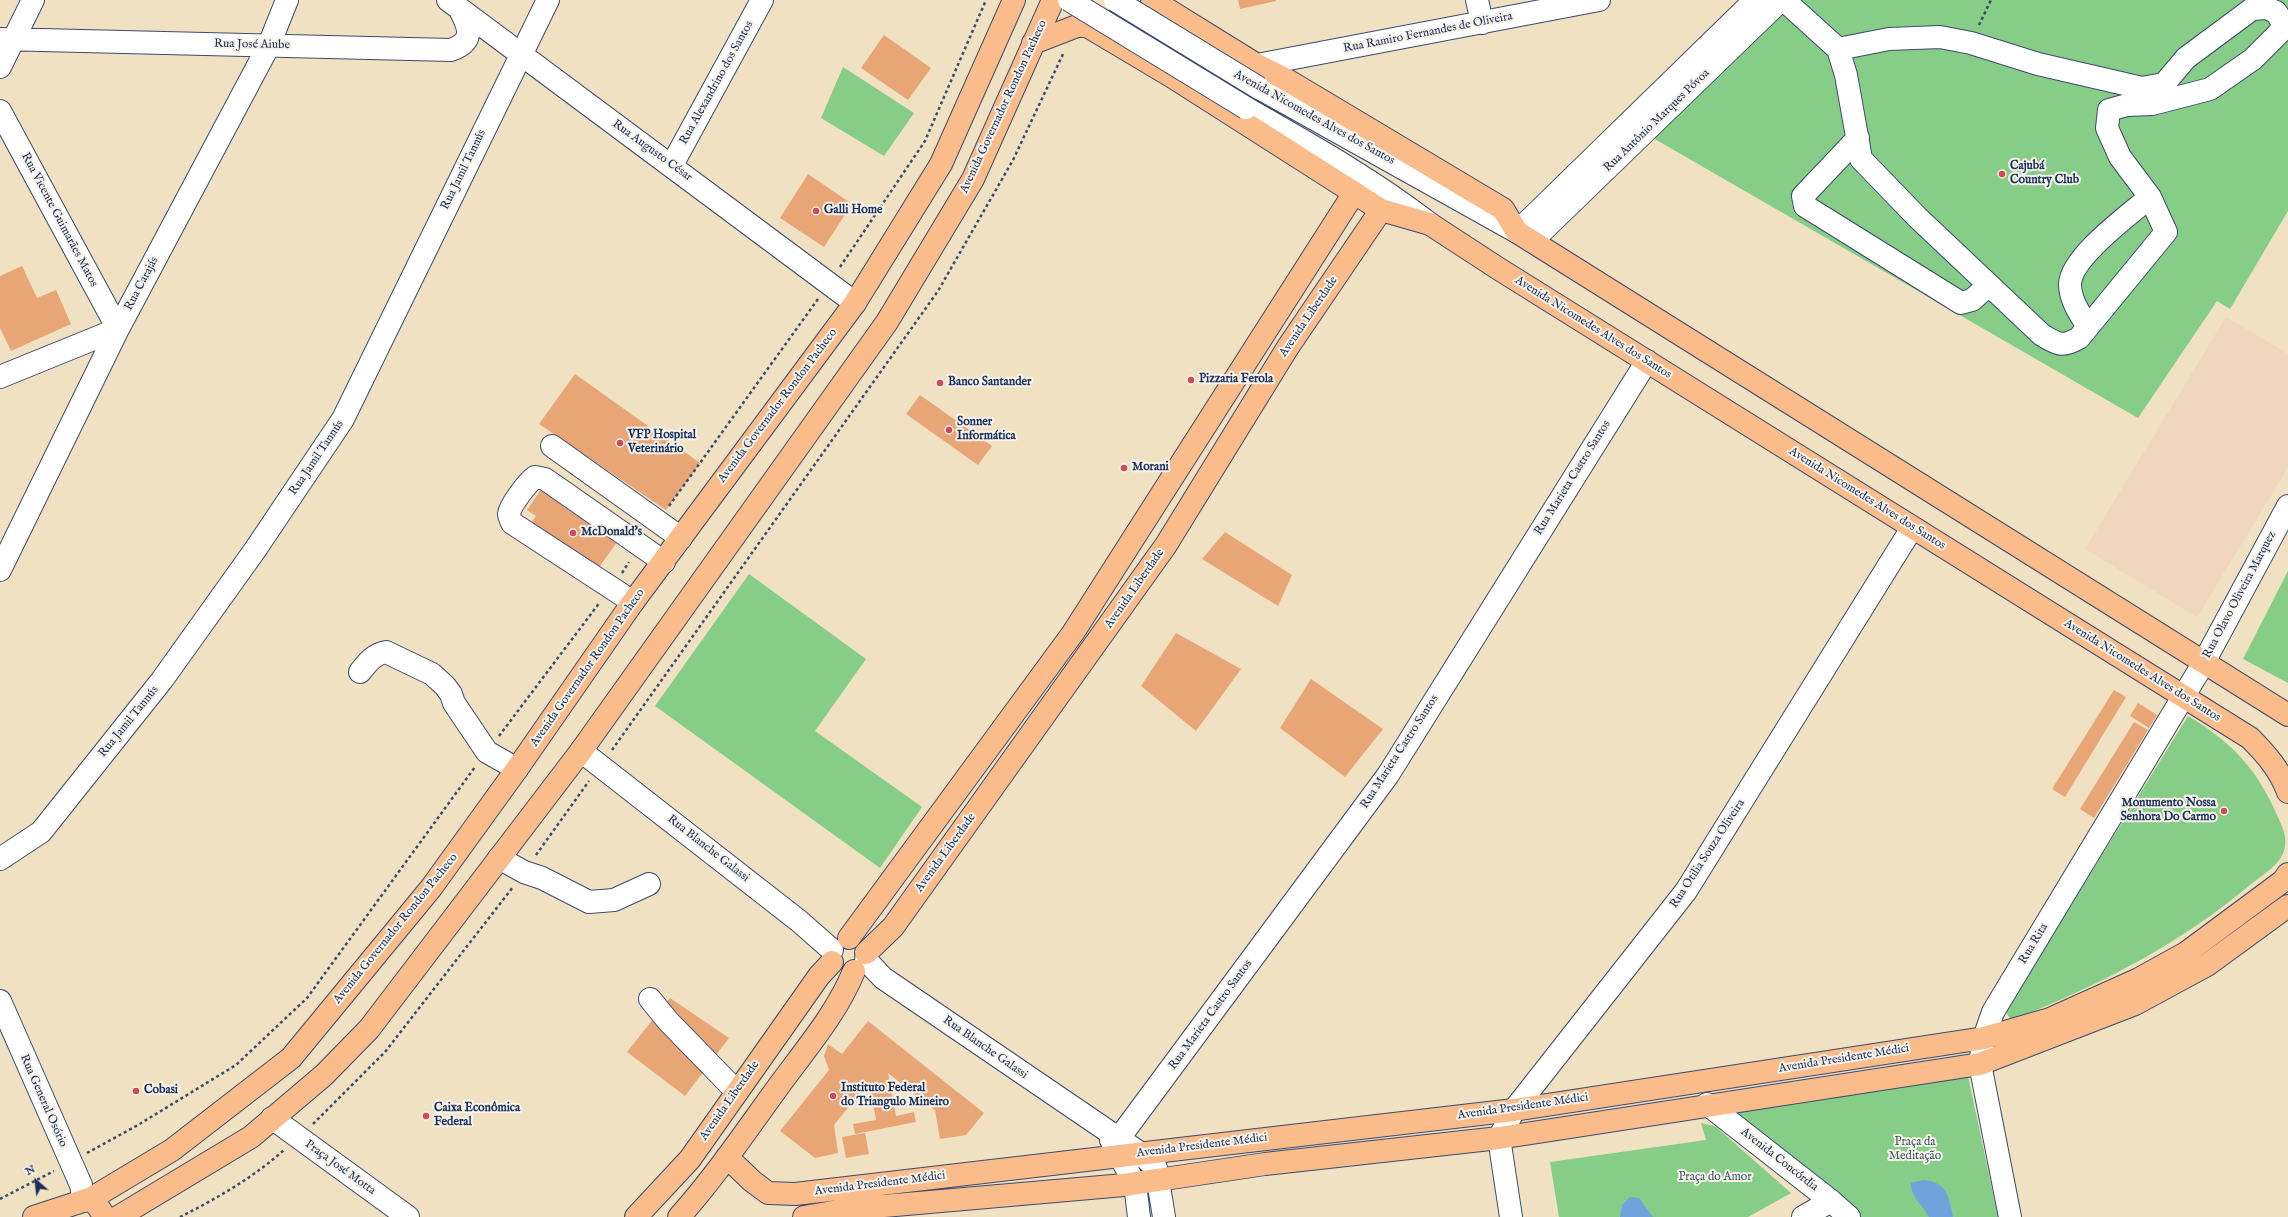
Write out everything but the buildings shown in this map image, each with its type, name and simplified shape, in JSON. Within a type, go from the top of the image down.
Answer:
[{"type":"main road","name":"Avenida Governador Rondon Pacheco","points":[[34,1217],[88,1205],[172,1150],[291,1058],[431,888],[517,769],[633,602],[855,303],[941,164],[1014,0]]},
{"type":"main road","name":"Avenida Governador Rondon Pacheco","points":[[118,1217],[251,1137],[324,1075],[369,1029],[581,751],[887,322],[973,179],[1053,0]]},
{"type":"main road","name":"Avenida Nicomedes Alves dos Santos","points":[[1158,4],[1257,65],[1287,80],[1502,210],[1525,236],[2203,664],[2288,715]]},
{"type":"main road","points":[[1134,53],[1126,29],[1128,16],[1140,8],[1158,4]]},
{"type":"main road","name":"Avenida Nicomedes Alves dos Santos","points":[[1033,43],[1077,26],[1087,26],[1134,53],[1381,210],[1430,224],[1499,269],[1912,528],[2250,738],[2269,757],[2284,781],[2288,792]]},
{"type":"main road","name":"Avenida Liberdade","points":[[636,1217],[690,1159],[838,948],[1073,634],[1354,193]]},
{"type":"main road","name":"Avenida Liberdade","points":[[679,1217],[699,1194],[727,1157],[845,994],[862,963],[897,920],[1162,552],[1288,347],[1381,210]]},
{"type":"main road","points":[[1174,476],[1199,491]]},
{"type":"main road","name":"Avenida Presidente Médici","points":[[727,1157],[752,1181],[768,1192],[795,1194],[1120,1145],[1514,1110],[1984,1038],[2050,1019],[2140,979],[2186,953],[2241,914],[2283,881],[2288,874]]},
{"type":"main road","name":"Avenida Presidente Médici","points":[[804,1217],[850,1209],[1135,1184],[1265,1164],[1499,1138],[1707,1104],[1980,1064],[2135,1004],[2207,964],[2288,906]]},
{"type":"main road","points":[[861,943],[862,963],[844,972],[835,966],[838,948],[861,943]]},
{"type":"main road","points":[[88,1205],[104,1217]]},
{"type":"street","points":[[0,67],[7,39],[33,0]]},
{"type":"street","name":"Rua Carajás","points":[[0,570],[118,329],[269,45],[287,0]]},
{"type":"street","name":"Rua Jamil Tannús","points":[[0,859],[41,832],[162,680],[256,550],[343,419],[548,0]]},
{"type":"street","name":"Rua Alexandrino dos Santos","points":[[672,165],[762,0]]},
{"type":"street","name":"Avenida Nicomedes Alves dos Santos","points":[[1069,0],[1246,108],[1354,171],[1396,198],[1430,224]]},
{"type":"street","name":"Avenida Nicomedes Alves dos Santos","points":[[1115,0],[1258,88],[1525,236]]},
{"type":"street","points":[[1478,0],[1482,23]]},
{"type":"street","name":"Rua Ramiro Fernandes de Oliveira","points":[[1257,65],[1599,0]]},
{"type":"street","name":"Rua Antônio Marques Póvoa","points":[[1525,236],[1755,0]]},
{"type":"street","points":[[1782,0],[1838,49],[1846,75],[1861,158],[1917,217],[2042,335],[2059,344],[2067,344],[2079,338],[2166,232],[2150,197],[2120,157],[2107,128],[2109,110],[2127,105],[2152,104],[2210,89],[2253,59],[2280,32],[2283,23],[2276,12],[2266,8],[2252,9],[2186,58],[2164,84],[2142,88],[2038,64],[1971,43],[1940,37],[1889,39],[1838,49]]},
{"type":"street","name":"Rua Antônio Marques Póvoa","points":[[1525,236],[1782,0]]},
{"type":"street","name":"Rua José Aiube","points":[[7,39],[451,50],[463,44],[469,33],[468,24],[453,4]]},
{"type":"street","name":"Rua Augusto César","points":[[453,4],[520,55],[672,165],[855,303]]},
{"type":"street","name":"Rua Vicente Guimarães Matos","points":[[0,111],[118,329]]},
{"type":"street","points":[[1858,138],[1803,196],[1804,206],[1961,303],[1972,300],[1989,285]]},
{"type":"street","points":[[2088,326],[2077,309],[2073,297],[2070,286],[2072,273],[2078,262],[2091,249],[2150,197]]},
{"type":"street","points":[[0,377],[118,329]]},
{"type":"street","name":"Rua Marieta Castro Santos","points":[[1120,1145],[1388,775],[1647,361]]},
{"type":"street","points":[[552,446],[681,538]]},
{"type":"street","points":[[633,602],[512,522],[509,515],[510,509],[529,481],[535,477],[545,479],[664,562]]},
{"type":"street","name":"Rua Olavo Oliveira Marquez","points":[[2184,697],[2288,506]]},
{"type":"street","name":"Rua Otilia Souza Oliveira","points":[[1499,1138],[1514,1110],[1686,891],[1912,528]]},
{"type":"street","points":[[360,672],[370,660],[386,652],[432,674],[451,694],[454,704],[487,752],[517,769]]},
{"type":"street","name":"Rua Rita","points":[[2010,1217],[1980,1064],[1984,1038],[1993,1012],[2184,697]]},
{"type":"street","name":"Rua Blanche Galassi","points":[[581,751],[799,921],[838,948]]},
{"type":"street","points":[[499,858],[524,872],[542,878],[589,902],[614,900],[650,884]]},
{"type":"street","name":"Rua Blanche Galassi","points":[[862,963],[1120,1145],[1156,1168],[1164,1217]]},
{"type":"street","points":[[650,999],[668,1021],[737,1092]]},
{"type":"street","name":"Rua General Osório","points":[[0,1001],[8,1044],[70,1162],[81,1185],[88,1205]]},
{"type":"street","name":"Avenida Concórdia","points":[[1707,1104],[1831,1201],[1849,1217]]},
{"type":"street","name":"Praça José Motta","points":[[272,1118],[408,1217]]},
{"type":"street","points":[[1499,1138],[1511,1217]]},
{"type":"street","points":[[1120,1145],[1135,1184],[1139,1217]]},
{"type":"street","points":[[1804,1217],[1831,1201]]},
{"type":"path","points":[[658,521],[829,283],[925,141],[986,0]]},
{"type":"path","points":[[1971,43],[1991,0]]},
{"type":"path","points":[[0,1199],[6,1198],[138,1125],[236,1066],[307,998],[384,890],[641,546]]},
{"type":"shaded area","points":[[2226,317],[2288,354],[2288,468],[2197,617],[2085,549]]},
{"type":"green space","name":"Cajubá Country Club","points":[[1795,0],[2288,0],[2288,211],[2230,309],[2217,301],[2138,418],[1653,138]]},
{"type":"green space","points":[[843,67],[914,113],[884,156],[821,118]]},
{"type":"green space","points":[[2288,571],[2288,683],[2243,659]]},
{"type":"green space","points":[[749,574],[866,659],[815,731],[922,807],[880,868],[655,706]]},
{"type":"green space","points":[[2188,716],[2218,736],[2231,747],[2252,771],[2270,800],[2282,826],[2285,846],[2282,856],[2270,870],[2223,906],[2167,945],[2076,993],[2012,1020],[2008,1016],[2006,1010]]},
{"type":"green space","name":"Praça da Meditação","points":[[1968,1076],[1998,1217],[1861,1217],[1838,1196],[1722,1107]]},
{"type":"green space","name":"Praça do Amor","points":[[1701,1123],[1715,1126],[1791,1193],[1748,1217],[1559,1217],[1550,1162],[1706,1140]]},
{"type":"water","points":[[1923,1180],[1931,1181],[1946,1191],[1953,1217],[1929,1217],[1927,1212],[1915,1197],[1911,1183]]},
{"type":"water","points":[[1630,1197],[1639,1198],[1653,1217],[1620,1217],[1622,1205]]},
{"type":"place","name":"Cajubá Country Club","points":[[2002,174]]},
{"type":"place","name":"Galli Home","points":[[816,211]]},
{"type":"place","name":"Pizzaria Ferola","points":[[1191,380]]},
{"type":"place","name":"Banco Santander","points":[[940,383]]},
{"type":"place","name":"Sonner Informática","points":[[949,430]]},
{"type":"place","name":"VFP Hospital Veterinário","points":[[620,443]]},
{"type":"place","name":"Morani","points":[[1124,468]]},
{"type":"place","name":"McDonald's","points":[[573,533]]},
{"type":"place","name":"Monumento Nossa Senhora Do Carmo","points":[[2224,811]]},
{"type":"place","name":"Cobasi","points":[[136,1091]]},
{"type":"place","name":"Instituto Federal do Triangulo Mineiro","points":[[833,1096]]},
{"type":"place","name":"Caixa Econômica Federal","points":[[426,1116]]}]
